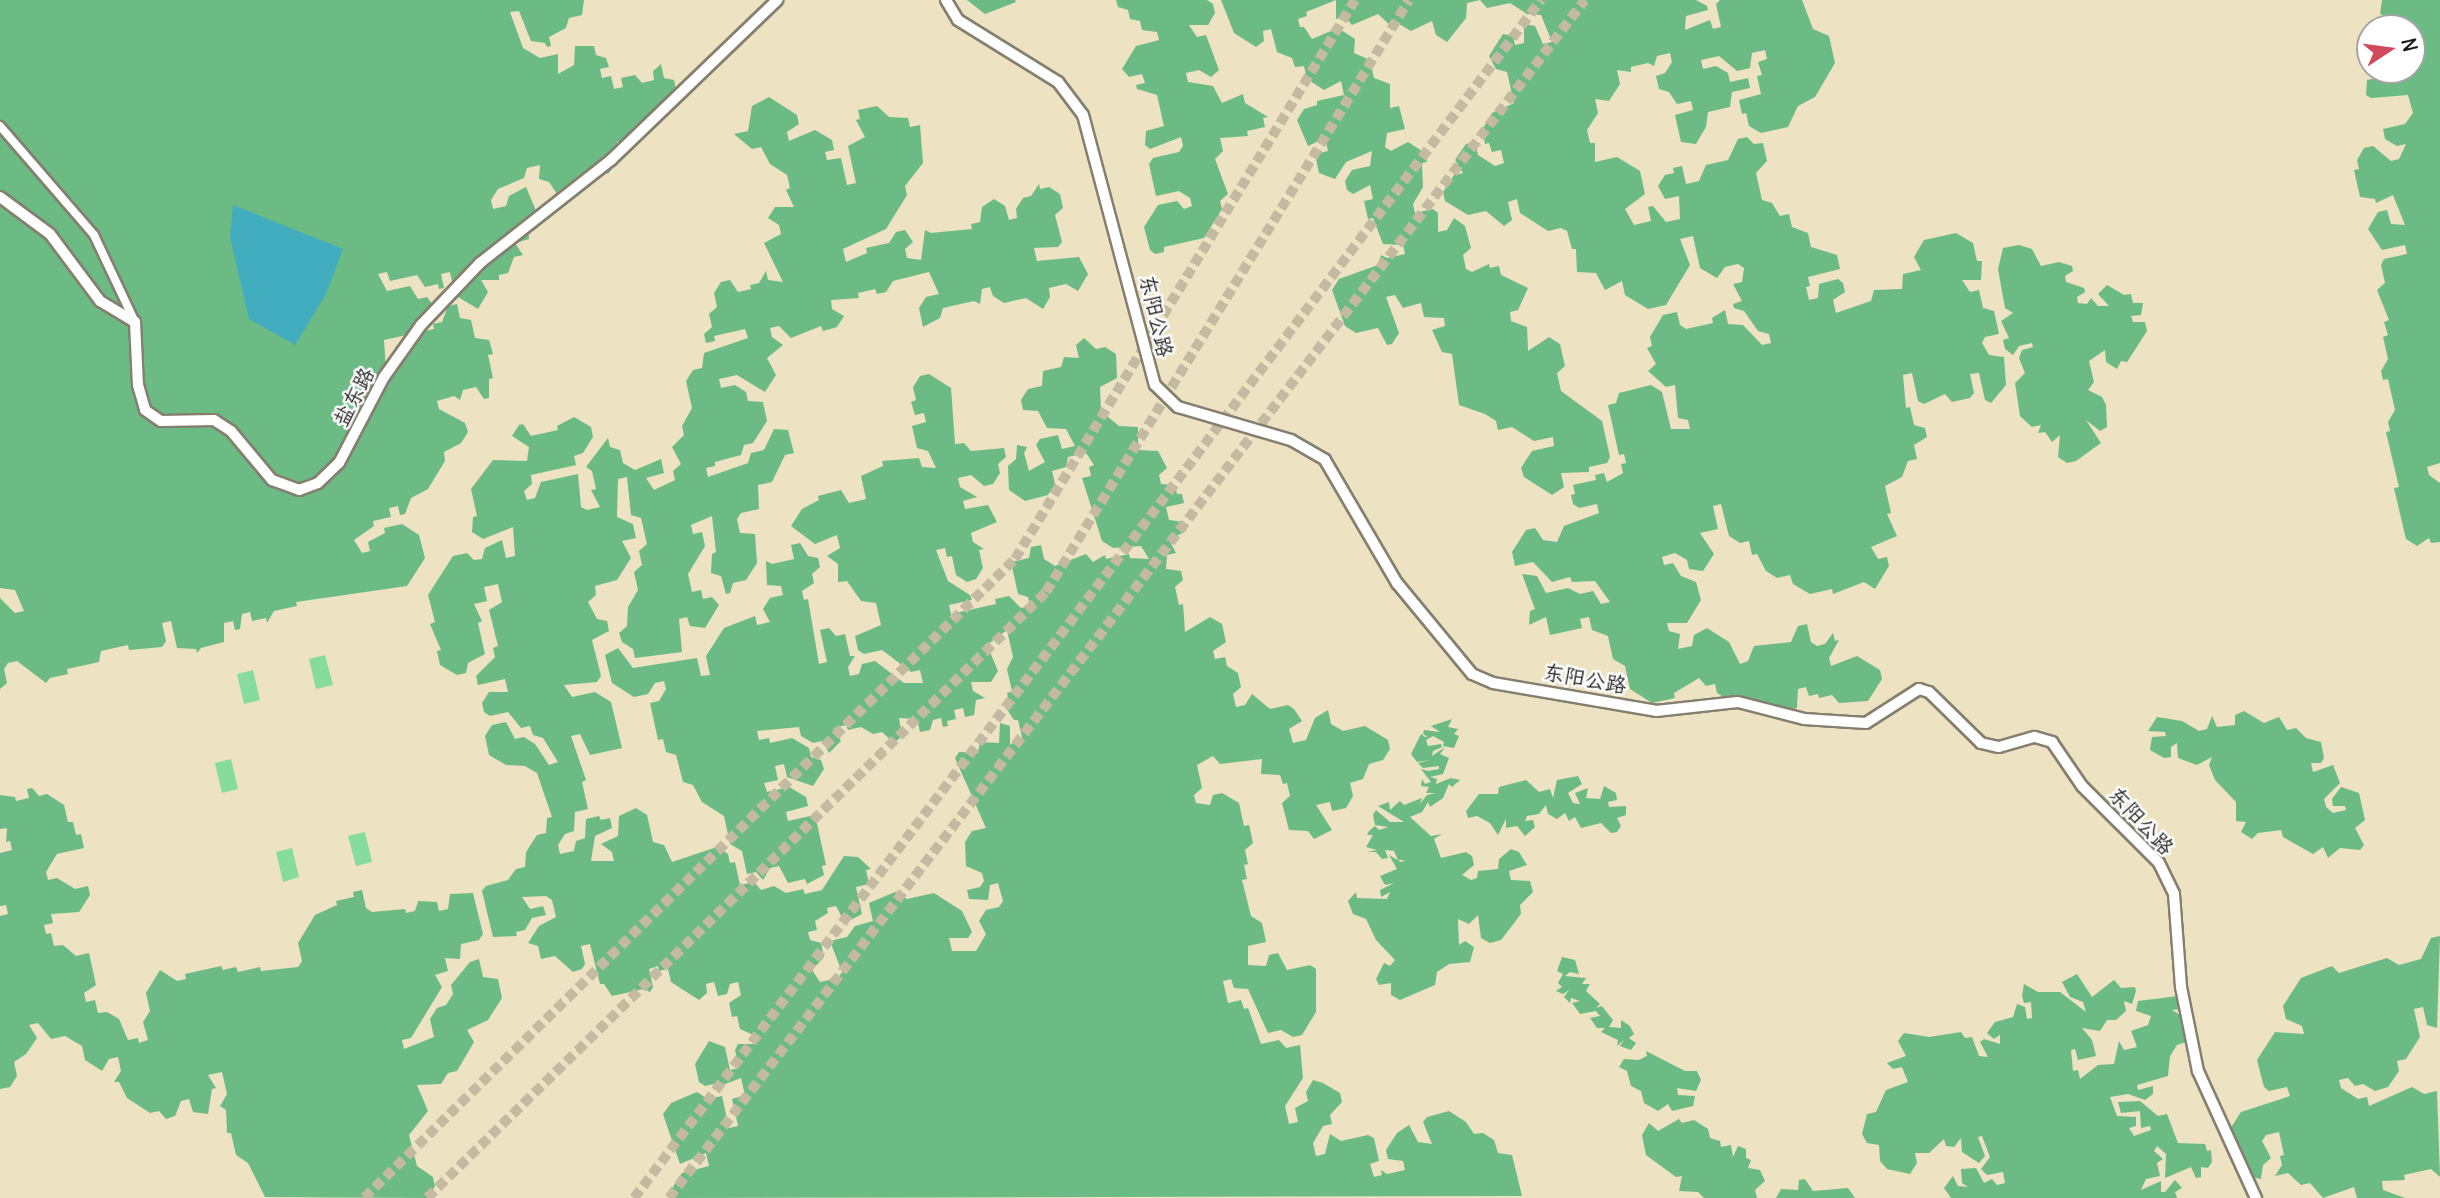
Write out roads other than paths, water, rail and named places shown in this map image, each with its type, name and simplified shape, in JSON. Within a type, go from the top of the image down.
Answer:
[{"type":"highway","name":"盐东路","points":[[135,322],[138,385],[145,410],[161,421],[214,420],[231,431],[272,480],[299,490],[318,483],[339,463],[384,377],[438,307],[480,263],[611,160],[777,0]]},
{"type":"highway","name":"东阳公路","points":[[946,0],[958,20],[1058,82],[1083,115],[1155,385],[1178,407],[1291,440],[1325,460],[1396,583],[1472,674],[1493,683],[1656,711],[1738,702],[1804,719],[1866,723],[1919,690],[1929,692],[1981,743],[1999,747],[2018,738],[2035,737],[2052,742],[2082,786],[2159,863],[2174,894],[2181,988],[2199,1071],[2256,1198]]},
{"type":"highway","points":[[0,197],[50,234],[100,301],[135,322]]},
{"type":"street","points":[[0,126],[94,235],[135,322]]},
{"type":"water","points":[[233,205],[343,249],[326,294],[295,345],[249,319],[230,237]]},
{"type":"tunnel","points":[[364,1198],[1015,559],[1355,0]]},
{"type":"tunnel","points":[[427,1198],[1046,592],[1409,0]]},
{"type":"tunnel","points":[[634,1198],[1541,0]]},
{"type":"tunnel","points":[[669,1198],[1585,0]]}]
